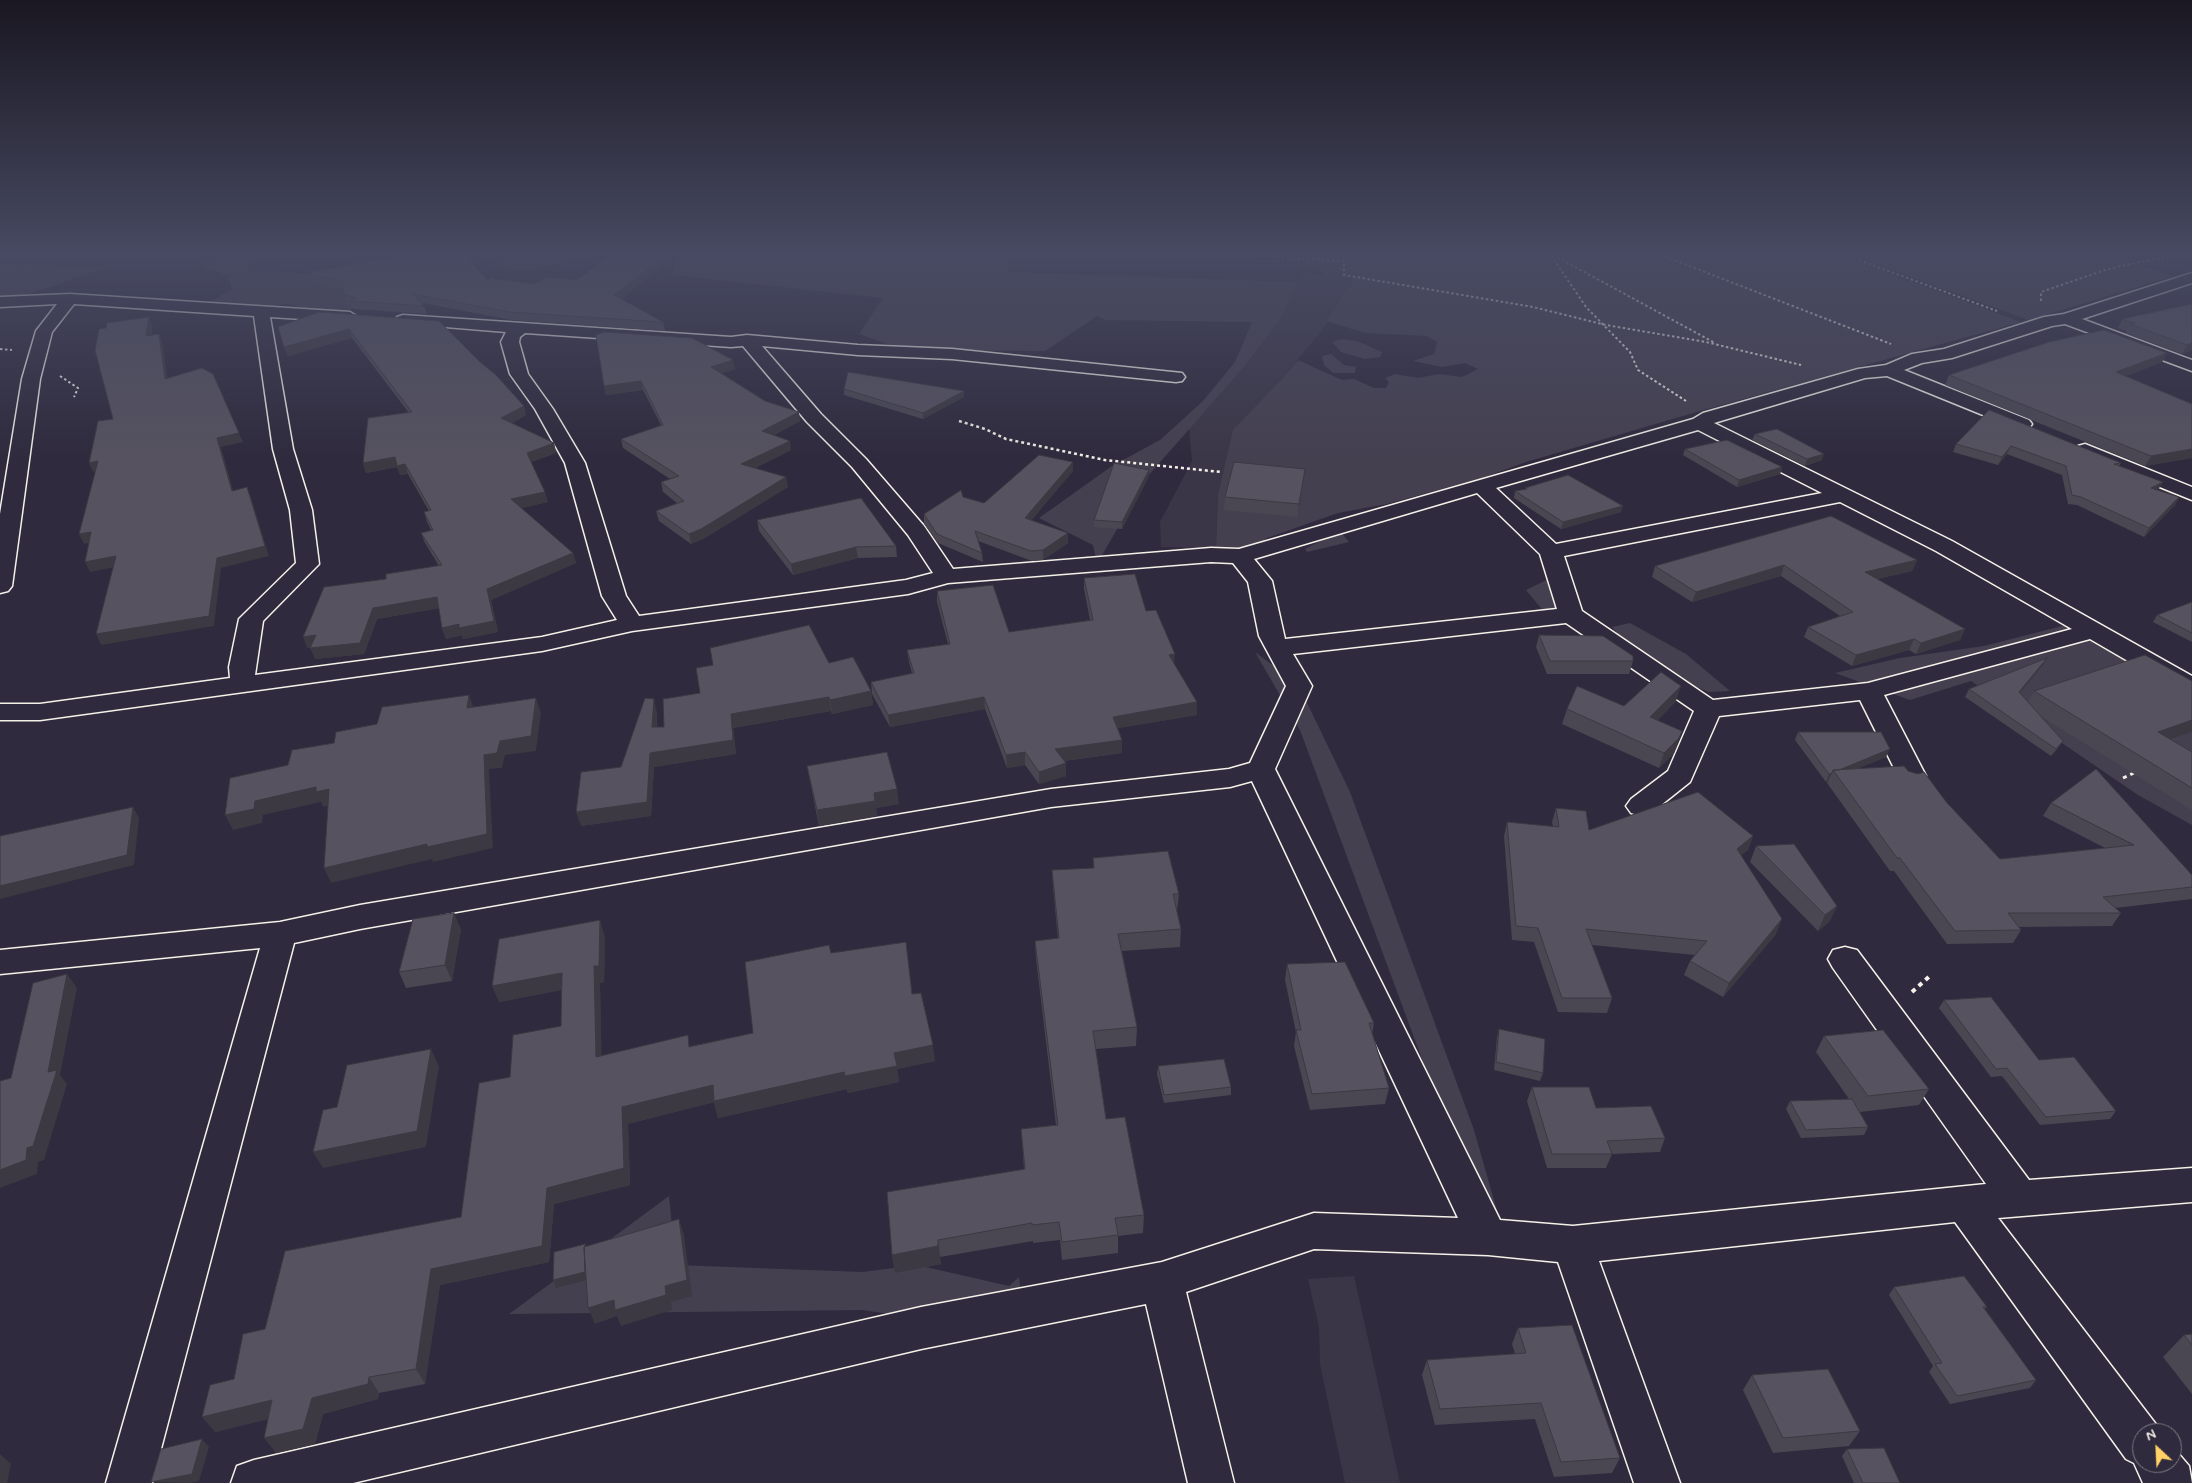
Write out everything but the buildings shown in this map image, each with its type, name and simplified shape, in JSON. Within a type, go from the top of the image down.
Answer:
[{"type":"street","points":[[0,586],[31,379],[44,331],[50,324]]},
{"type":"street","points":[[243,683],[242,667],[251,619],[308,564],[301,510],[283,449],[263,324]]},
{"type":"street","points":[[463,324],[731,342],[747,340],[858,350],[952,354],[1176,377]]},
{"type":"street","points":[[0,712],[40,712],[542,644],[632,624],[908,587],[946,576],[1211,555],[1240,556],[1864,373],[1889,370],[1918,358],[1946,354],[2044,324]]},
{"type":"street","points":[[2058,324],[2192,366]]},
{"type":"street","points":[[521,328],[512,336],[510,342],[519,374],[544,409],[574,463],[614,596],[632,624]]},
{"type":"street","points":[[747,340],[814,418],[859,463],[916,531],[946,576]]},
{"type":"street","points":[[1889,370],[2036,430]]},
{"type":"street","points":[[1705,420],[1844,495],[1944,546],[2192,686]]},
{"type":"street","points":[[2064,441],[2192,494]]},
{"type":"street","points":[[1482,486],[1551,552],[1571,615],[1708,709],[1869,691],[2093,631]]},
{"type":"street","points":[[1551,552],[1844,495]]},
{"type":"street","points":[[0,962],[280,934],[370,915],[1042,800],[1230,778],[1261,769],[1299,686],[1276,648],[1271,636],[1260,581],[1240,556]]},
{"type":"street","points":[[1276,648],[1571,615]]},
{"type":"street","points":[[1869,691],[1912,776]]},
{"type":"street","points":[[1641,806],[1680,776],[1708,709]]},
{"type":"street","points":[[1261,769],[1488,1237]]},
{"type":"street","points":[[129,1483],[280,934]]},
{"type":"street","points":[[1845,960],[2019,1198]]},
{"type":"street","points":[[254,1483],[930,1326],[1162,1281],[1314,1231],[1488,1237],[1572,1245],[2019,1198],[2192,1185]]},
{"type":"street","points":[[1965,1205],[2132,1430]]},
{"type":"street","points":[[1572,1245],[1658,1483]]},
{"type":"street","points":[[1162,1281],[1210,1483]]},
{"type":"path","points":[[1603,324],[1722,347],[1806,366]]},
{"type":"path","points":[[1676,324],[1722,347]]},
{"type":"path","points":[[1843,324],[1885,340],[1918,358]]},
{"type":"path","points":[[1606,325],[1630,352],[1638,370],[1705,420]]},
{"type":"path","points":[[959,421],[985,429],[1006,439],[1105,460],[1221,472]]},
{"type":"path","points":[[2123,778],[2140,770]]},
{"type":"shaded area","points":[[866,324],[1085,324],[1045,351],[904,350],[859,334]]},
{"type":"shaded area","points":[[1251,324],[1277,324],[1243,368],[1147,477],[1097,564],[1093,545],[1039,518],[1112,466],[1160,440],[1203,401],[1235,362]]},
{"type":"shaded area","points":[[1277,324],[1326,324],[1279,382],[1218,495],[1216,548],[1161,547],[1160,522],[1192,461],[1189,428],[1243,368]]},
{"type":"shaded area","points":[[1337,324],[2013,324],[1700,411],[1526,462],[1485,477],[1387,504],[1338,513],[1267,538],[1249,552],[1216,548],[1218,495],[1233,430],[1298,360],[1342,380],[1354,379],[1374,388],[1386,388],[1389,382],[1385,378],[1395,374],[1418,378],[1439,374],[1462,377],[1478,369],[1465,363],[1442,367],[1413,361],[1434,354],[1437,342],[1427,336],[1365,333]]},
{"type":"shaded area","points":[[1341,339],[1357,341],[1382,352],[1380,357],[1365,359],[1341,352],[1332,342]]},
{"type":"shaded area","points":[[1331,354],[1344,365],[1356,367],[1355,373],[1333,373],[1324,365],[1322,356]]},
{"type":"shaded area","points":[[1340,531],[1349,542],[1307,552],[1305,549]]},
{"type":"shaded area","points":[[1557,575],[1577,614],[1549,618],[1526,590]]},
{"type":"shaded area","points":[[1630,623],[1686,654],[1730,691],[1709,692],[1666,676],[1632,652],[1612,627]]},
{"type":"shaded area","points":[[2070,624],[2192,690],[2192,825],[2138,795],[1971,681],[1910,700],[1835,673],[1900,658],[1984,646]]},
{"type":"shaded area","points":[[1255,652],[1298,684],[1350,792],[1474,1130],[1506,1242],[1481,1218],[1300,730]]},
{"type":"shaded area","points":[[669,1196],[676,1265],[862,1272],[917,1265],[1009,1286],[1019,1277],[1022,1304],[918,1318],[862,1310],[509,1314]]},
{"type":"shaded area","points":[[1354,1276],[1400,1483],[1345,1483],[1320,1364],[1319,1327],[1308,1279]]}]
